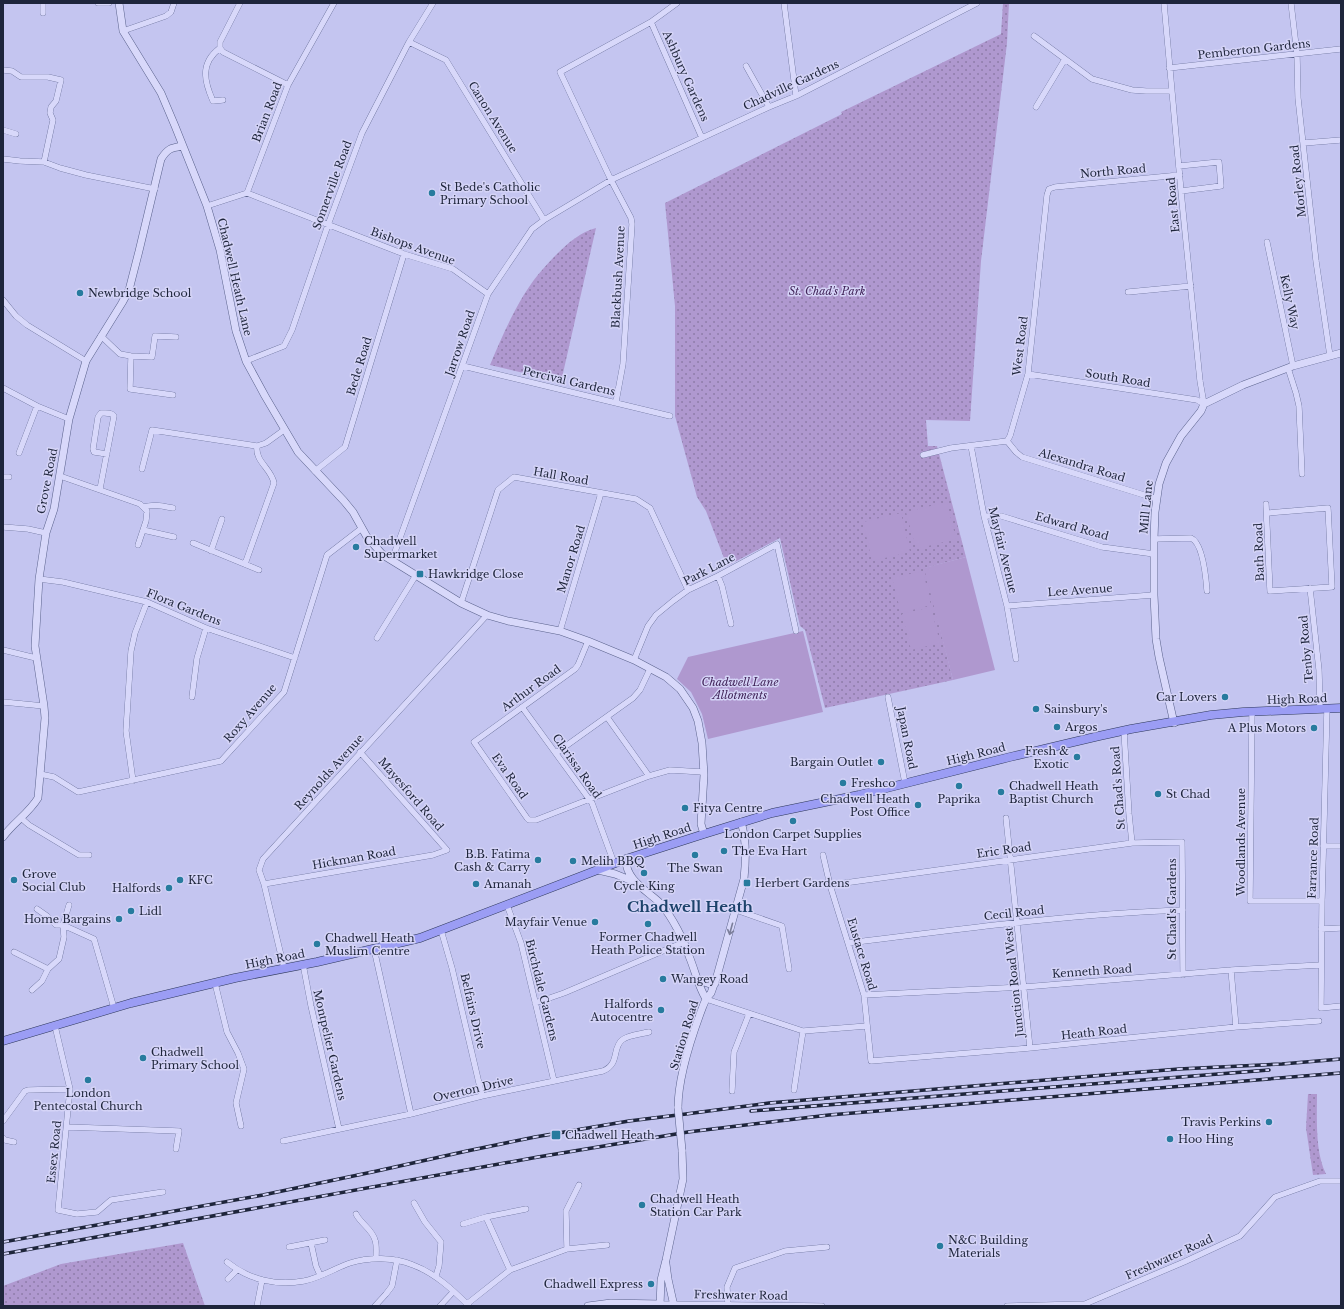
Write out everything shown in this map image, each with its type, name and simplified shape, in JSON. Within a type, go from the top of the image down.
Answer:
[{"type":"main road","name":"High Road","points":[[3,1041],[114,1008],[215,983],[420,938],[626,859],[741,822],[779,812],[1084,739],[1124,731],[1211,716],[1252,711],[1341,708]]},
{"type":"street","points":[[43,3],[43,13]]},
{"type":"street","points":[[98,3],[109,3]]},
{"type":"street","name":"Chadwell Heath Lane","points":[[119,3],[123,31],[161,93],[207,206],[220,250],[236,331],[246,361],[284,430],[298,452],[344,501],[353,512],[374,546],[383,555],[462,603],[487,615],[508,621],[560,631],[588,641],[634,660],[666,678],[680,689],[693,708],[698,721],[702,743],[703,772],[701,824],[704,834]]},
{"type":"street","points":[[123,31],[166,16],[171,12],[174,3]]},
{"type":"street","points":[[240,3],[220,42],[222,52],[288,85]]},
{"type":"street","name":"Brian Road","points":[[247,193],[288,85],[334,3]]},
{"type":"street","name":"Somerville Road","points":[[246,361],[284,346],[292,330],[362,132],[409,42],[433,3]]},
{"type":"street","points":[[651,22],[677,3]]},
{"type":"street","points":[[784,3],[796,96]]},
{"type":"street","name":"Chadville Gardens","points":[[611,180],[796,96],[977,3]]},
{"type":"street","name":"East Road","points":[[1164,3],[1200,382],[1204,404]]},
{"type":"street","name":"Morley Road","points":[[1291,3],[1297,54],[1298,98],[1316,262],[1330,356]]},
{"type":"street","name":"Blackbush Avenue","points":[[616,402],[623,364],[632,224],[631,218],[611,180],[560,72],[651,22]]},
{"type":"street","name":"Ashbury Gardens","points":[[651,22],[702,138]]},
{"type":"street","points":[[1034,36],[1092,79],[1132,90],[1172,91]]},
{"type":"street","name":"Canon Avenue","points":[[409,42],[446,60],[544,220]]},
{"type":"street","points":[[220,48],[211,54],[206,68],[206,85],[213,101],[223,100]]},
{"type":"street","name":"Pemberton Gardens","points":[[1169,68],[1341,49]]},
{"type":"street","points":[[1036,107],[1065,59]]},
{"type":"street","points":[[746,66],[769,107]]},
{"type":"street","points":[[3,70],[12,71],[21,77],[48,77],[61,80],[56,101],[51,107],[50,113],[53,120],[44,162]]},
{"type":"street","points":[[3,130],[16,134]]},
{"type":"street","points":[[1304,143],[1341,140]]},
{"type":"street","name":"Grove Road","points":[[3,837],[33,807],[38,798],[45,718],[35,646],[39,579],[46,533],[54,509],[69,419],[86,361],[129,290],[161,159],[170,148],[183,146]]},
{"type":"street","points":[[3,159],[20,162],[44,162],[86,175],[155,188]]},
{"type":"street","points":[[1179,166],[1219,162],[1221,186],[1181,191]]},
{"type":"street","name":"North Road","points":[[1049,189],[1055,186],[1180,175]]},
{"type":"street","name":"Jarrow Road","points":[[392,560],[488,294],[532,229],[544,220],[611,180]]},
{"type":"street","name":"West Road","points":[[1007,441],[1010,436],[1028,374],[1047,195],[1049,189]]},
{"type":"street","points":[[207,206],[247,193]]},
{"type":"street","name":"Bishops Avenue","points":[[247,193],[404,254],[453,269],[488,294]]},
{"type":"street","name":"Kelly Way","points":[[1267,242],[1299,406],[1302,474]]},
{"type":"street","name":"Bede Road","points":[[315,471],[344,447],[404,254]]},
{"type":"street","points":[[1128,292],[1191,286]]},
{"type":"street","points":[[3,300],[16,316],[27,325],[86,361]]},
{"type":"street","points":[[102,336],[120,354],[152,357],[155,336],[176,337]]},
{"type":"street","points":[[1204,404],[1243,385],[1291,367],[1341,353]]},
{"type":"street","points":[[131,356],[130,389],[173,395]]},
{"type":"street","name":"Percival Gardens","points":[[463,366],[670,416]]},
{"type":"street","name":"South Road","points":[[1028,374],[1197,400],[1204,404]]},
{"type":"street","points":[[3,388],[37,406],[69,419]]},
{"type":"street","name":"Mill Lane","points":[[1174,722],[1156,639],[1154,539],[1157,499],[1161,476],[1166,463],[1181,436],[1201,411],[1204,404]]},
{"type":"street","points":[[19,453],[37,406]]},
{"type":"street","points":[[100,489],[107,454],[114,416],[106,412],[101,413],[98,417],[93,450],[94,452],[107,454]]},
{"type":"street","points":[[142,469],[152,430],[257,446],[266,443],[284,430]]},
{"type":"street","points":[[923,455],[940,450],[1007,441]]},
{"type":"street","name":"Alexandra Road","points":[[1007,441],[1022,457],[1157,499]]},
{"type":"street","points":[[245,564],[274,482],[272,475],[258,458],[257,446]]},
{"type":"street","name":"Mayfair Avenue","points":[[971,446],[984,516],[1007,606],[1016,659]]},
{"type":"street","points":[[60,476],[140,504],[147,511],[146,520],[138,545]]},
{"type":"street","name":"Hall Road","points":[[462,603],[498,490],[514,478],[636,499],[650,508],[688,590]]},
{"type":"street","name":"Manor Road","points":[[560,631],[601,493]]},
{"type":"street","points":[[143,507],[151,504],[173,508]]},
{"type":"street","name":"Bath Road","points":[[1266,504],[1268,513],[1270,591],[1310,588]]},
{"type":"street","points":[[1268,513],[1328,508],[1332,587],[1310,588]]},
{"type":"street","name":"Edward Road","points":[[984,516],[1001,516],[1102,547],[1154,554]]},
{"type":"street","points":[[211,551],[222,519]]},
{"type":"street","points":[[3,527],[28,529],[46,533]]},
{"type":"street","name":"Roxy Avenue","points":[[40,774],[54,778],[78,792],[221,761],[284,692],[327,555],[362,528]]},
{"type":"street","points":[[143,530],[174,538]]},
{"type":"street","points":[[1154,539],[1194,539],[1198,543],[1204,567],[1207,590]]},
{"type":"street","points":[[193,544],[260,570]]},
{"type":"street","name":"Park Lane","points":[[634,660],[648,626],[656,615],[688,590],[718,576],[777,544],[796,632]]},
{"type":"street","points":[[377,638],[416,575]]},
{"type":"street","points":[[718,576],[722,586],[731,624]]},
{"type":"street","name":"Flora Gardens","points":[[39,579],[63,582],[147,602],[206,628],[295,658]]},
{"type":"street","name":"Tenby Road","points":[[1310,588],[1324,708]]},
{"type":"street","name":"Lee Avenue","points":[[1007,606],[1154,594]]},
{"type":"street","points":[[133,781],[126,731],[131,651],[135,633],[147,602]]},
{"type":"street","name":"Reynolds Avenue","points":[[284,968],[264,884],[259,870],[263,860],[360,752],[487,615]]},
{"type":"street","points":[[192,697],[197,658],[206,628]]},
{"type":"street","name":"Arthur Road","points":[[474,742],[575,669],[588,641]]},
{"type":"street","points":[[3,650],[36,658]]},
{"type":"street","points":[[556,753],[633,698],[640,690],[650,669]]},
{"type":"street","name":"Japan Road","points":[[888,697],[905,783]]},
{"type":"street","points":[[3,702],[44,706]]},
{"type":"street","name":"Clarissa Road","points":[[522,707],[592,803],[614,864]]},
{"type":"street","name":"Farrance Road","points":[[1324,708],[1321,1008],[1341,1006]]},
{"type":"street","name":"Woodlands Avenue","points":[[1252,711],[1250,901],[1322,901]]},
{"type":"street","points":[[607,717],[650,776]]},
{"type":"street","name":"St Chad's Road","points":[[1124,731],[1132,843]]},
{"type":"street","name":"Eva Road","points":[[474,742],[526,818],[529,820],[536,820],[590,800]]},
{"type":"street","name":"Mayesford Road","points":[[360,752],[447,850]]},
{"type":"street","points":[[590,800],[650,776],[670,770],[703,772]]},
{"type":"street","points":[[21,818],[29,826],[79,855],[89,855]]},
{"type":"street","name":"Junction Road West","points":[[1006,818],[1030,1048]]},
{"type":"street","name":"Station Road","points":[[660,1305],[661,1280],[683,1179],[678,1108],[679,1094],[686,1058],[697,1023],[714,983],[742,889],[746,868],[745,836],[741,822]]},
{"type":"street","name":"Eric Road","points":[[830,885],[1132,843],[1182,842]]},
{"type":"street","name":"St Chad's Gardens","points":[[1182,842],[1183,975]]},
{"type":"street","points":[[1323,846],[1341,846]]},
{"type":"street","name":"Hickman Road","points":[[264,884],[433,855],[447,850]]},
{"type":"street","name":"Eustace Road","points":[[823,854],[830,885],[864,996],[871,1061]]},
{"type":"street","points":[[626,859],[627,868],[635,882],[661,905],[684,942],[701,991],[706,999],[804,1031],[867,1026]]},
{"type":"street","points":[[598,870],[615,874],[635,882]]},
{"type":"street","points":[[32,990],[42,981],[48,970],[59,958],[64,937],[63,925],[69,905]]},
{"type":"street","name":"Birchdale Gardens","points":[[507,905],[521,943],[554,1081]]},
{"type":"street","points":[[37,909],[56,925],[63,925],[94,940],[114,1008]]},
{"type":"street","points":[[736,910],[782,926],[789,969]]},
{"type":"street","name":"Cecil Road","points":[[849,943],[1018,923],[1183,910]]},
{"type":"street","points":[[1321,929],[1341,928]]},
{"type":"street","name":"Belfairs Drive","points":[[441,930],[452,968],[482,1096]]},
{"type":"street","points":[[535,1003],[564,993],[684,942]]},
{"type":"street","points":[[374,949],[411,1114]]},
{"type":"street","points":[[14,952],[48,970]]},
{"type":"street","name":"Montpelier Gardens","points":[[303,964],[339,1129]]},
{"type":"street","name":"Kenneth Road","points":[[864,996],[1024,987],[1230,970],[1321,965]]},
{"type":"street","points":[[1230,970],[1236,1027]]},
{"type":"street","points":[[698,980],[710,984],[714,983]]},
{"type":"street","points":[[215,983],[228,1032],[244,1069],[236,1102],[241,1126]]},
{"type":"street","points":[[732,1091],[734,1052],[749,1014]]},
{"type":"street","name":"Heath Road","points":[[871,1061],[1030,1048],[1236,1027],[1319,1021]]},
{"type":"street","name":"Essex Road","points":[[55,1026],[70,1089],[58,1210],[77,1214],[97,1212],[111,1200],[163,1192]]},
{"type":"street","points":[[794,1090],[804,1031]]},
{"type":"street","name":"Overton Drive","points":[[283,1141],[411,1114],[482,1096],[609,1068],[614,1062],[621,1040],[649,1032]]},
{"type":"street","points":[[3,1121],[25,1091],[70,1089]]},
{"type":"street","points":[[67,1127],[179,1131],[176,1149]]},
{"type":"street","points":[[3,1138],[14,1142]]},
{"type":"street","name":"Freshwater Road","points":[[1007,1306],[1055,1306],[1086,1304],[1240,1236],[1275,1197],[1320,1181],[1341,1181]]},
{"type":"street","points":[[567,1249],[566,1211],[579,1185]]},
{"type":"street","points":[[414,1203],[425,1222],[441,1242],[440,1266],[436,1276]]},
{"type":"street","points":[[463,1224],[526,1209]]},
{"type":"street","points":[[356,1214],[361,1223],[370,1231],[375,1240],[376,1259]]},
{"type":"street","points":[[486,1218],[510,1270]]},
{"type":"street","points":[[289,1247],[325,1240]]},
{"type":"street","points":[[312,1243],[316,1266],[320,1275]]},
{"type":"street","points":[[227,1262],[237,1270],[262,1280],[289,1282],[305,1281],[350,1263],[376,1259],[397,1260],[412,1264],[436,1276],[468,1305],[510,1270],[567,1249],[607,1245]]},
{"type":"street","points":[[728,1305],[727,1287],[735,1268],[785,1251],[827,1247]]},
{"type":"street","points":[[375,1306],[392,1286],[397,1260]]},
{"type":"street","points":[[666,1260],[668,1279],[674,1305]]},
{"type":"street","points":[[228,1279],[237,1270]]},
{"type":"street","points":[[257,1306],[262,1280]]},
{"type":"street","points":[[440,1306],[454,1292]]},
{"type":"street","points":[[589,1306],[611,1303],[660,1305]]},
{"type":"street","name":"Freshwater Road","points":[[660,1305],[822,1306]]},
{"type":"green space","name":"St. Chad's Park","points":[[1003,3],[1009,3],[1007,43],[981,261],[970,421],[926,420],[928,446],[937,446],[966,557],[925,568],[953,680],[825,708],[805,630],[800,626],[780,538],[727,566],[706,511],[697,497],[675,416],[675,306],[665,203],[842,114],[841,112],[1001,34]]},
{"type":"green space","points":[[596,228],[561,382],[490,365],[513,315],[535,279],[550,261],[571,241],[585,232]]},
{"type":"green space","points":[[947,502],[956,539],[916,549],[906,512]]},
{"type":"green space","points":[[901,513],[910,552],[872,561],[863,522]]},
{"type":"green space","points":[[966,557],[995,670],[953,680],[924,568]]},
{"type":"green space","points":[[923,571],[931,605],[901,613],[892,578]]},
{"type":"green space","points":[[931,607],[940,643],[911,650],[902,614]]},
{"type":"green space","name":"Chadwell Lane Allotments","points":[[803,631],[823,712],[708,739],[702,714],[691,692],[677,679],[688,657]]},
{"type":"green space","points":[[1308,1094],[1317,1094],[1318,1146],[1322,1166],[1326,1174],[1313,1175],[1306,1128]]},
{"type":"green space","points":[[183,1243],[205,1306],[3,1306],[3,1286],[61,1264]]},
{"type":"railway","points":[[3,1242],[263,1195],[535,1137],[629,1121],[769,1103],[1179,1069],[1282,1064],[1341,1059]]},
{"type":"railway","points":[[751,1111],[1269,1070]]},
{"type":"railway","points":[[3,1254],[538,1157],[688,1132],[829,1115],[1341,1073]]},
{"type":"place","name":"St Bede's Catholic Primary School","points":[[432,193]]},
{"type":"place","name":"Newbridge School","points":[[80,293]]},
{"type":"place","name":"Chadwell Supermarket","points":[[356,547]]},
{"type":"place","name":"Hawkridge Close","points":[[420,574]]},
{"type":"place","name":"Car Lovers","points":[[1225,697]]},
{"type":"place","name":"Sainsbury's","points":[[1036,709]]},
{"type":"place","name":"Argos","points":[[1057,727]]},
{"type":"place","name":"A Plus Motors","points":[[1314,728]]},
{"type":"place","name":"Fresh & Exotic","points":[[1077,757]]},
{"type":"place","name":"Bargain Outlet","points":[[881,762]]},
{"type":"place","name":"Freshco","points":[[843,783]]},
{"type":"place","name":"Paprika","points":[[959,786]]},
{"type":"place","name":"Chadwell Heath Baptist Church","points":[[1001,792]]},
{"type":"place","name":"St Chad","points":[[1158,794]]},
{"type":"place","name":"Chadwell Heath Post Office","points":[[918,805]]},
{"type":"place","name":"Fitya Centre","points":[[685,808]]},
{"type":"place","name":"London Carpet Supplies","points":[[793,821]]},
{"type":"place","name":"The Eva Hart","points":[[724,851]]},
{"type":"place","name":"The Swan","points":[[695,855]]},
{"type":"place","name":"B.B. Fatima Cash & Carry","points":[[538,860]]},
{"type":"place","name":"Melih BBQ","points":[[573,861]]},
{"type":"place","name":"Cycle King","points":[[644,873]]},
{"type":"place","name":"Grove Social Club","points":[[14,880]]},
{"type":"place","name":"KFC","points":[[180,880]]},
{"type":"place","name":"Herbert Gardens","points":[[747,883]]},
{"type":"place","name":"Amanah","points":[[476,884]]},
{"type":"place","name":"Halfords","points":[[169,888]]},
{"type":"place","name":"Lidl","points":[[131,911]]},
{"type":"place","name":"Home Bargains","points":[[119,919]]},
{"type":"place","name":"Mayfair Venue","points":[[595,922]]},
{"type":"place","name":"Former Chadwell Heath Police Station","points":[[648,924]]},
{"type":"place","name":"Chadwell Heath Muslim Centre","points":[[317,944]]},
{"type":"place","name":"Wangey Road","points":[[663,979]]},
{"type":"place","name":"Halfords Autocentre","points":[[661,1010]]},
{"type":"place","name":"Chadwell Primary School","points":[[143,1058]]},
{"type":"place","name":"London Pentecostal Church","points":[[88,1080]]},
{"type":"place","name":"Travis Perkins","points":[[1269,1122]]},
{"type":"place","name":"Chadwell Heath","points":[[556,1135]]},
{"type":"place","name":"Hoo Hing","points":[[1170,1139]]},
{"type":"place","name":"Chadwell Heath Station Car Park","points":[[642,1205]]},
{"type":"place","name":"N&C Building Materials","points":[[940,1246]]},
{"type":"place","name":"Chadwell Express","points":[[651,1284]]},
{"type":"district","name":"Chadwell Heath","points":[[690,907]]}]
